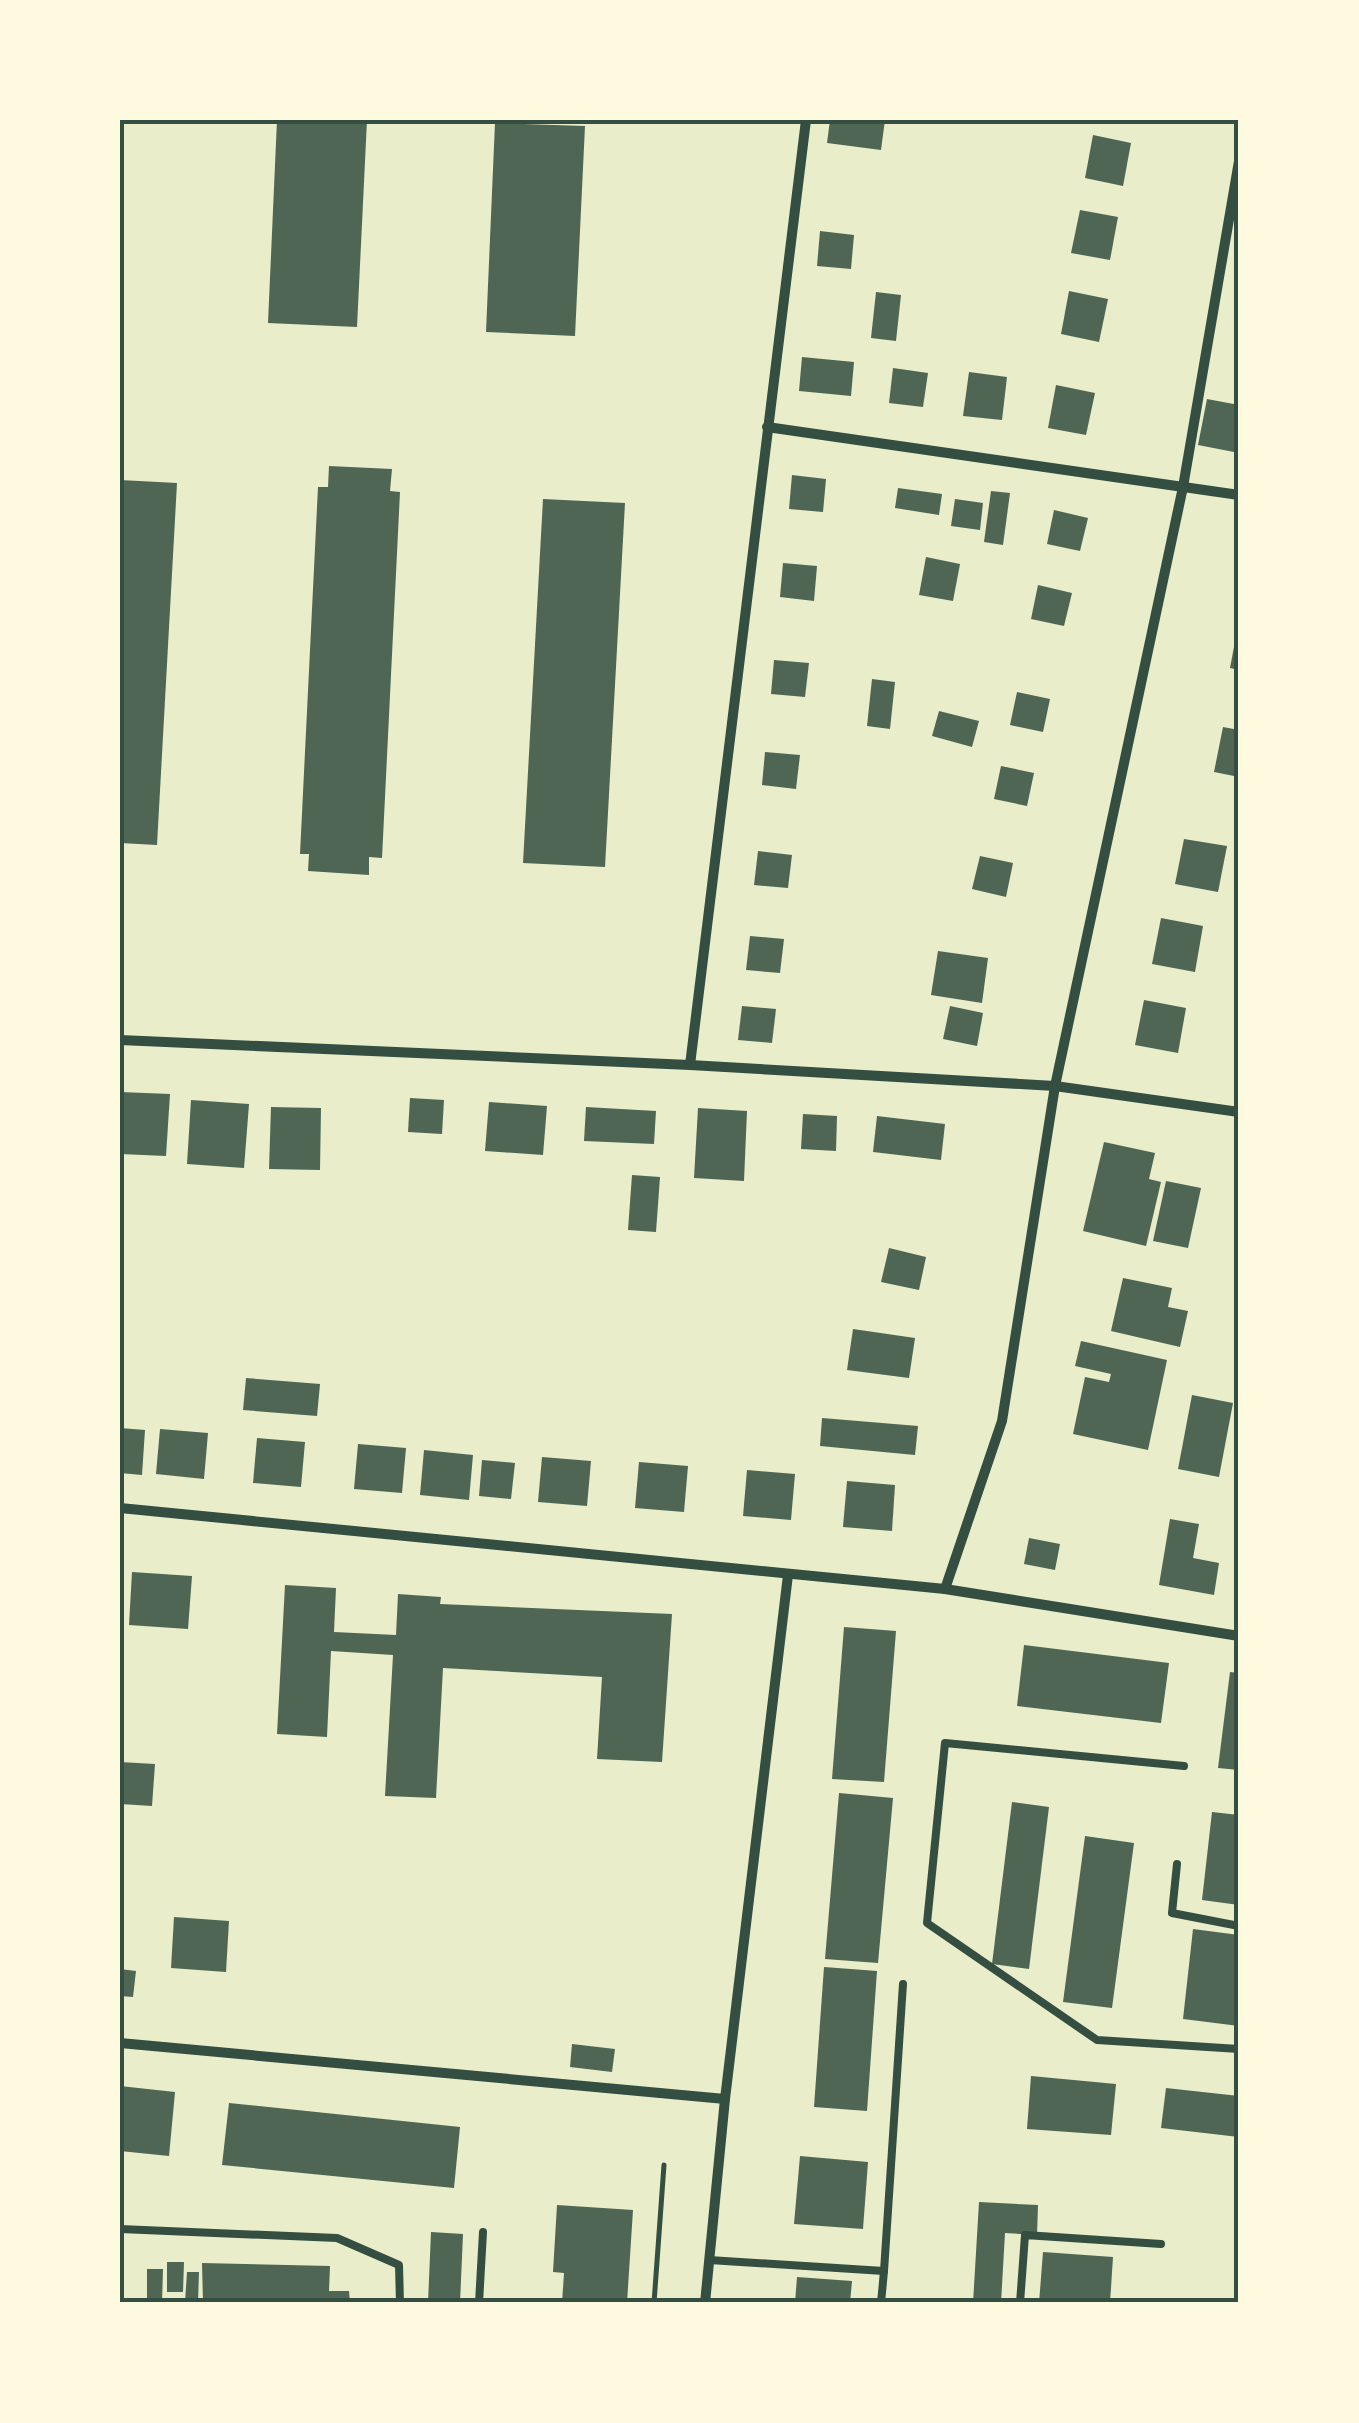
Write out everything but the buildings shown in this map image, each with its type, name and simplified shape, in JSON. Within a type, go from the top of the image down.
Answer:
[{"type":"street","points":[[690,1065],[806,120]]},
{"type":"street","points":[[945,1589],[1002,1421],[1055,1086],[1183,487],[1239,161]]},
{"type":"street","points":[[767,427],[1239,495]]},
{"type":"street","points":[[120,1040],[690,1065],[1055,1086],[1239,1112]]},
{"type":"street","points":[[120,1508],[945,1589],[1239,1636]]},
{"type":"street","points":[[705,2303],[725,2099],[788,1575]]},
{"type":"street","points":[[120,2043],[725,2099]]},
{"type":"lane","points":[[1184,1766],[946,1744],[927,1923],[1097,2040],[1239,2050]]},
{"type":"lane","points":[[1177,1864],[1172,1913],[1239,1926]]},
{"type":"lane","points":[[881,2303],[903,1984]]},
{"type":"lane","points":[[120,2229],[338,2238],[399,2265],[400,2303]]},
{"type":"lane","points":[[479,2303],[483,2232]]},
{"type":"lane","points":[[1020,2303],[1026,2235],[1162,2244]]},
{"type":"lane","points":[[709,2260],[884,2271]]},
{"type":"path","points":[[654,2303],[664,2165]]}]
